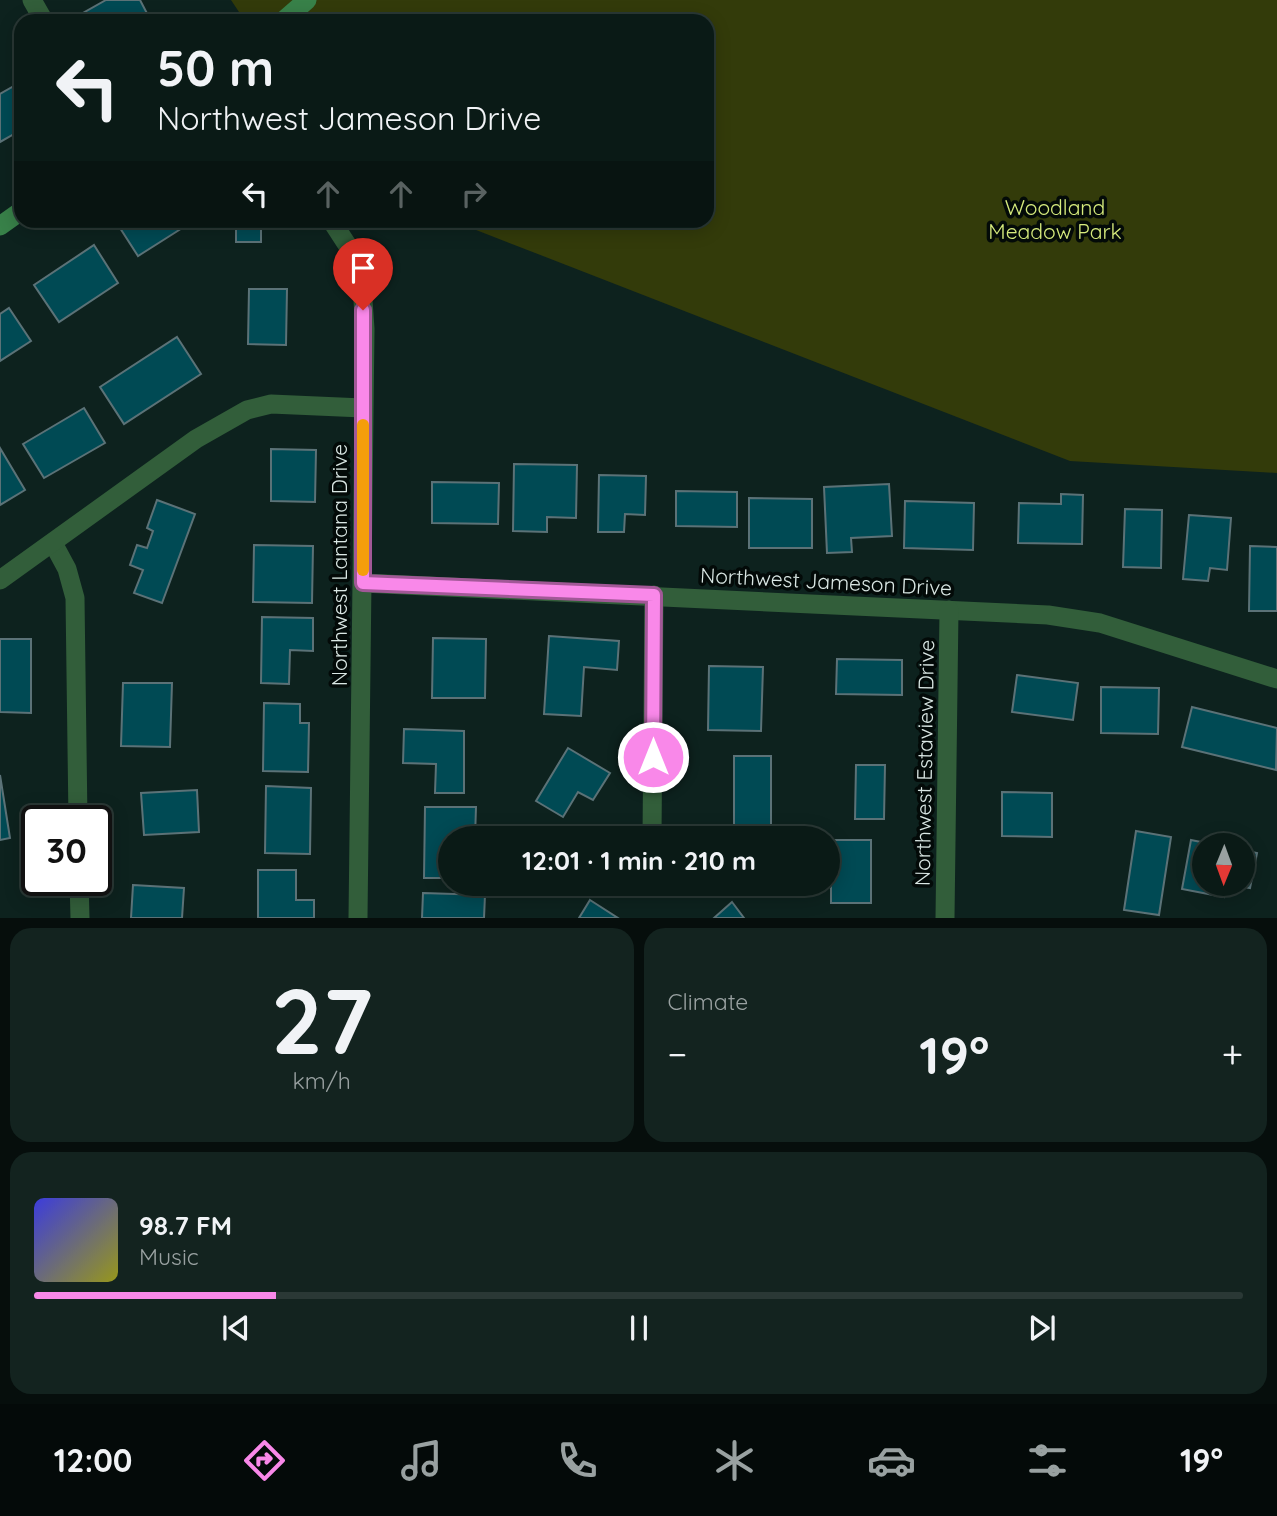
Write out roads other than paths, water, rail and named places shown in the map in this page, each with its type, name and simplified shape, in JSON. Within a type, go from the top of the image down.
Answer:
[{"type":"main road","points":[[292,14],[307,0]]},
{"type":"street","name":"Northwest Lantana Drive","points":[[336,228],[355,257],[361,272],[365,329],[358,918]]},
{"type":"street","points":[[0,580],[204,434],[247,410],[271,404],[363,408]]},
{"type":"street","points":[[53,543],[67,569],[75,598],[78,805]]},
{"type":"street","name":"Northwest Jameson Drive","points":[[363,583],[1048,615],[1100,623],[1277,679]]},
{"type":"street","points":[[652,826],[654,595]]},
{"type":"street","name":"Northwest Estaview Drive","points":[[945,918],[949,610]]},
{"type":"street","points":[[79,896],[79,918]]},
{"type":"park label","name":"Woodland Meadow Park","points":[[1055,219]]}]
